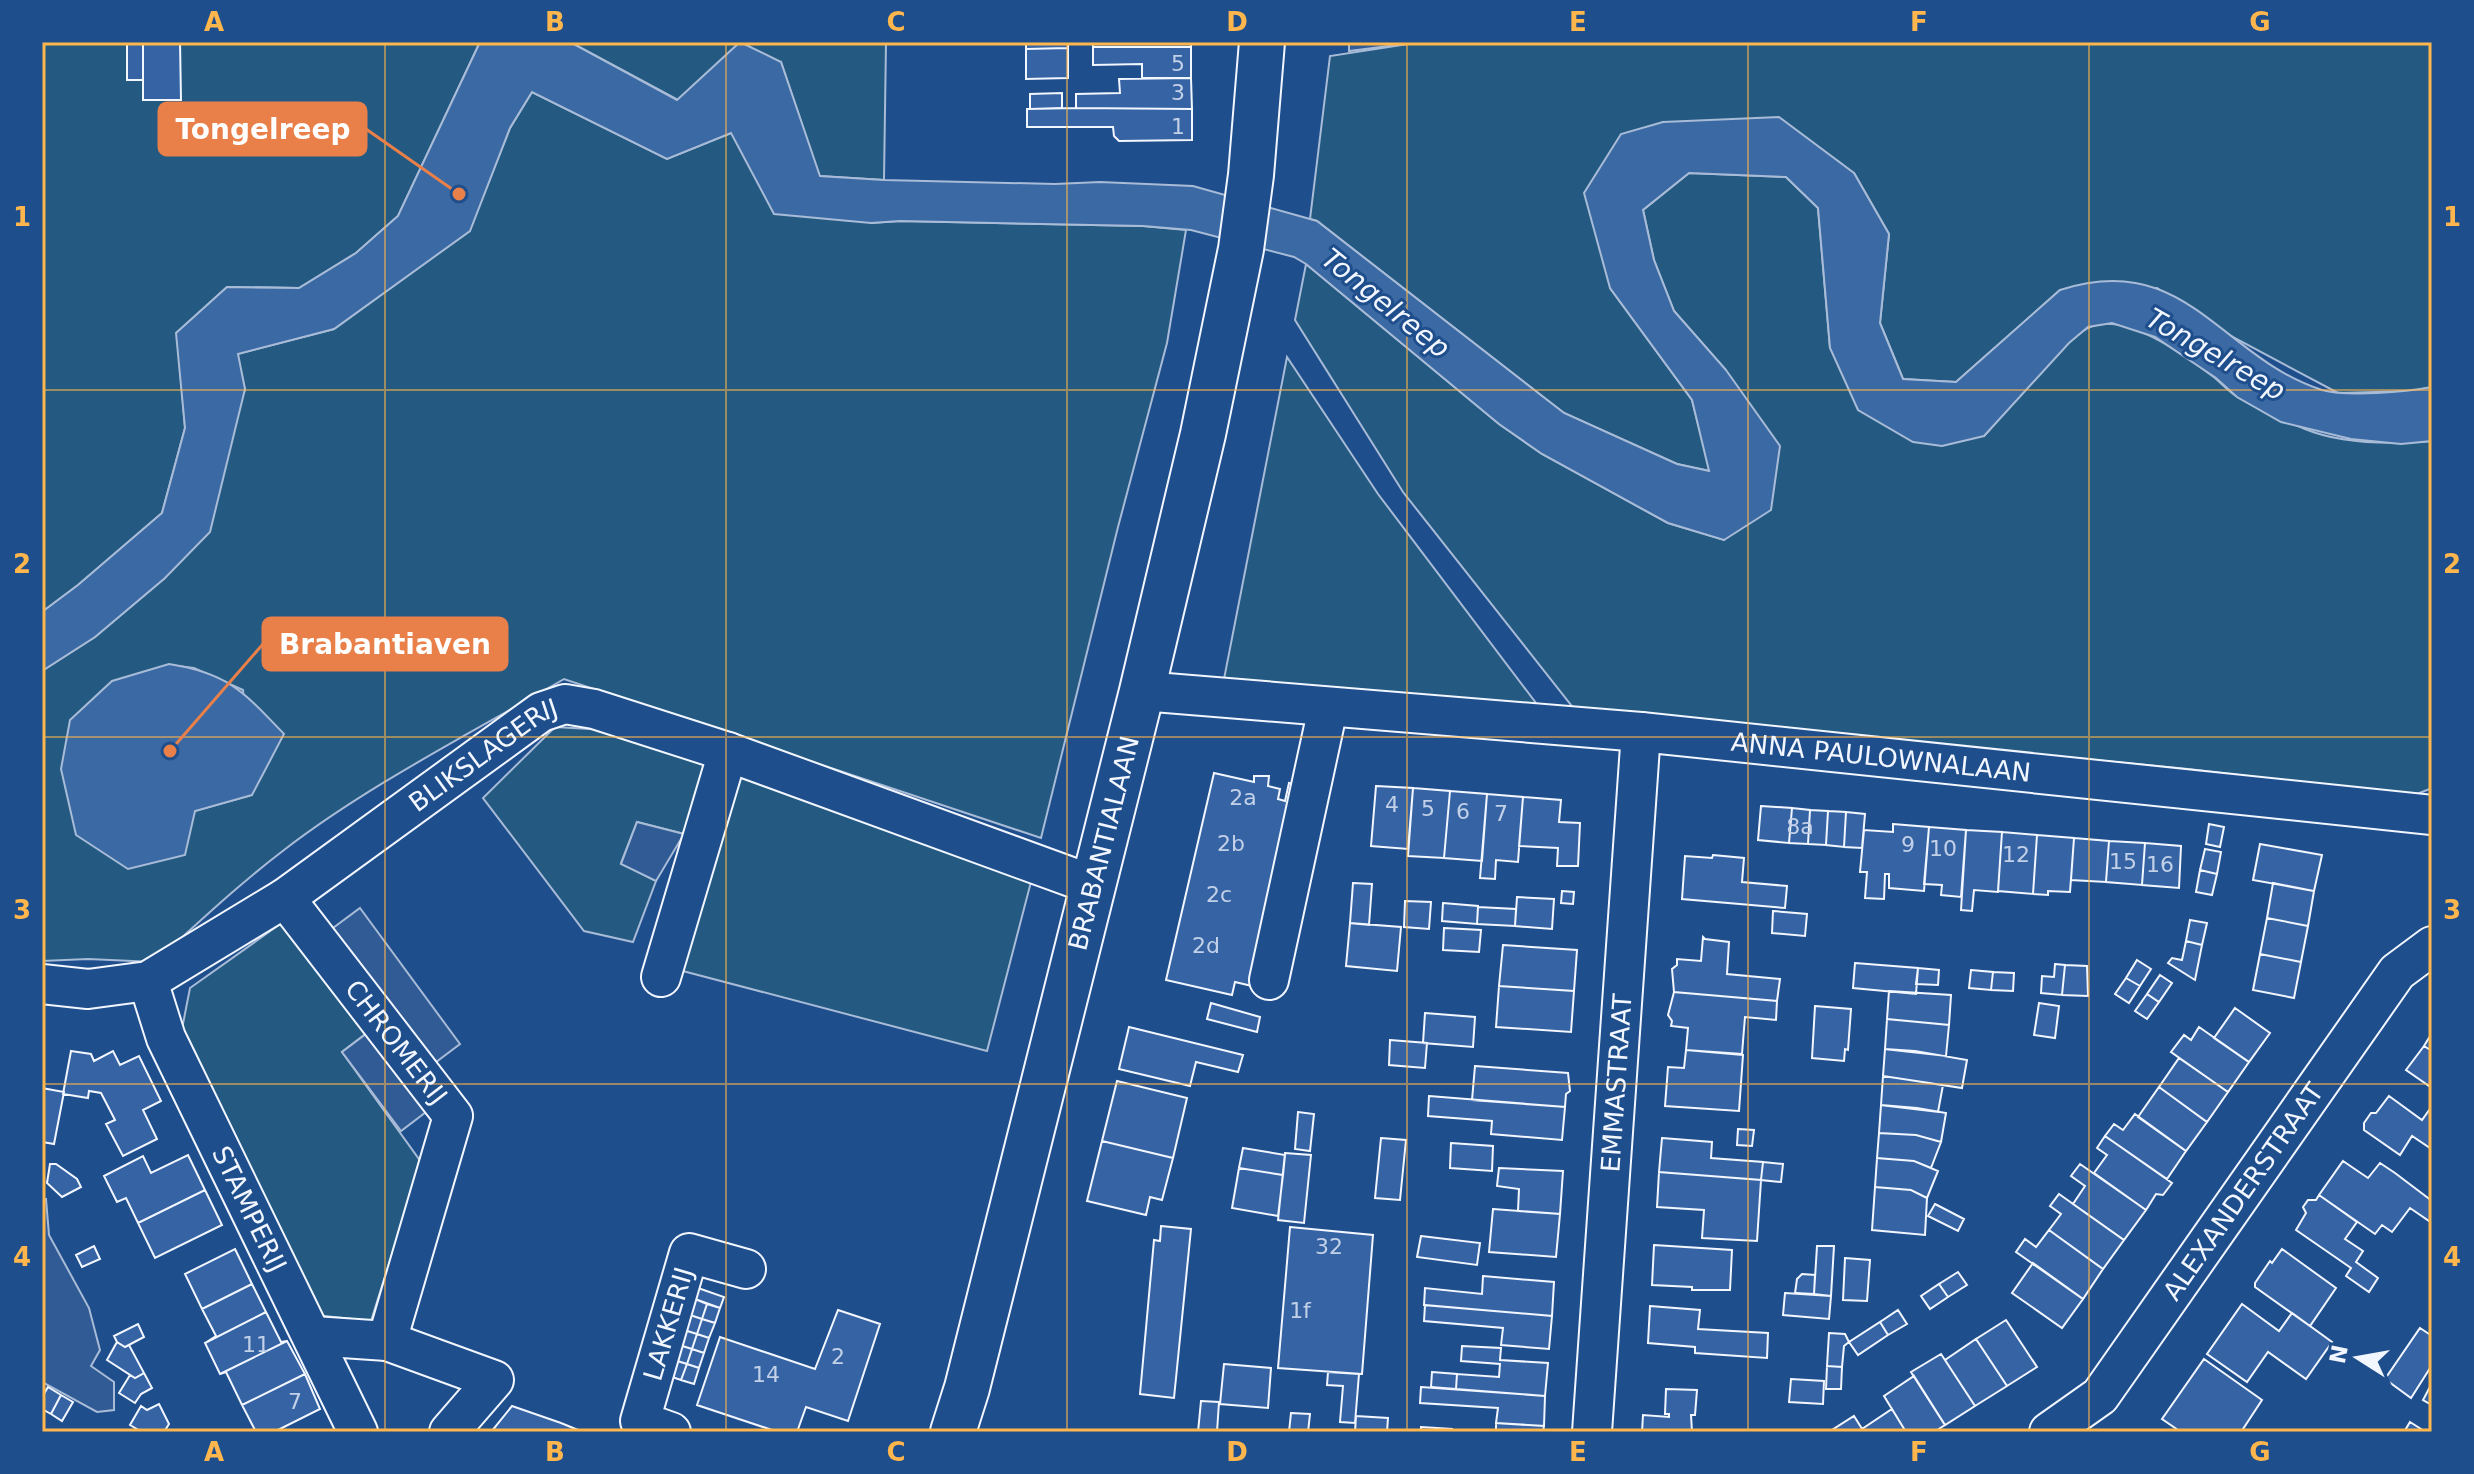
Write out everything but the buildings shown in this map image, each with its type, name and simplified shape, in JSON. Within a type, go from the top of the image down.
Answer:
[{"type":"street","name":"BRABANTIALAAN","points":[[953,1432],[967,1388],[1142,691],[1203,434],[1241,249],[1251,175],[1262,42]]},
{"type":"street","name":"ANNA PAULOWNALAAN","points":[[1142,691],[1641,732],[2432,815]]},
{"type":"street","name":"BLIKSLAGERIJ","points":[[42,984],[88,989],[148,981],[285,898],[541,712],[565,704],[594,709],[728,752],[1093,885]]},
{"type":"street","points":[[1269,980],[1328,708]]},
{"type":"street","name":"EMMASTRAAT","points":[[1592,1432],[1641,732]]},
{"type":"street","points":[[661,977],[728,752]]},
{"type":"street","name":"CHROMERIJ","points":[[285,898],[453,1116],[387,1341]]},
{"type":"street","name":"ALEXANDERSTRAAT","points":[[2049,1432],[2100,1396],[2397,972],[2432,946]]},
{"type":"street","name":"STAMPERIJ","points":[[148,981],[166,1038],[358,1432]]},
{"type":"street","name":"LAKKERIJ","points":[[671,1432],[640,1421],[689,1253],[746,1269]]},
{"type":"street","points":[[313,1336],[387,1341],[494,1380],[449,1432]]},
{"type":"shaded area","points":[[42,42],[480,42],[398,216],[356,253],[299,288],[227,287],[177,333],[185,428],[162,513],[42,612]]},
{"type":"shaded area","points":[[570,42],[886,42],[884,180],[819,176],[781,62],[678,100]]},
{"type":"shaded area","points":[[1349,42],[1421,42],[1349,51]]},
{"type":"shaded area","points":[[1421,42],[2432,42],[2432,387],[2414,391],[2338,393],[2229,335],[2157,288],[2060,290],[1956,382],[1903,379],[1880,323],[1889,234],[1854,173],[1663,122],[1610,288],[1692,400],[1710,471],[1677,464],[1564,413],[1317,221],[1310,219],[1330,56]]},
{"type":"shaded area","points":[[532,92],[667,159],[731,133],[871,223],[1143,226],[1186,230],[1167,343],[1041,838],[564,679],[421,760],[317,826],[250,877],[155,962],[88,959],[42,961],[42,671],[95,637],[165,578],[245,390],[237,354],[334,329],[469,231],[510,128]],"holes":[[[169,665],[194,668],[243,690],[252,795],[195,811]]]},
{"type":"shaded area","points":[[1689,173],[1786,177],[1818,208],[1830,348],[1984,436],[2066,345],[2090,327],[2105,324],[2121,325],[2156,339],[2189,359],[2239,398],[2305,429],[2351,440],[2432,441],[2432,788],[2417,794],[2390,793],[2188,769],[1575,710],[1403,492],[1295,320],[1306,264],[1499,424],[1542,454],[1668,523],[1724,540],[1726,370],[1674,311],[1654,260],[1643,210]]},
{"type":"shaded area","points":[[1287,357],[1378,494],[1539,707],[1224,679]]},
{"type":"shaded area","points":[[555,727],[607,730],[708,765],[684,834],[637,822],[621,863],[656,881],[633,942],[584,931],[483,798]]},
{"type":"shaded area","points":[[735,774],[1032,878],[987,1051],[679,970]]},
{"type":"shaded area","points":[[637,822],[684,834],[656,881],[621,864]]},
{"type":"shaded area","points":[[360,908],[460,1044],[407,1084],[426,1112],[401,1131],[342,1052],[391,1015],[329,931]]},
{"type":"shaded area","points":[[283,922],[368,1032],[342,1052],[421,1162],[371,1321],[315,1315],[181,1034],[190,988]]},
{"type":"shaded area","points":[[42,1199],[46,1199],[49,1235],[89,1308],[100,1350],[91,1366],[114,1382],[114,1410],[97,1412],[42,1382]]},
{"type":"water","points":[[480,42],[570,42],[677,100],[740,42],[781,62],[820,176],[1193,186],[1317,221],[1564,413],[1677,464],[1709,471],[1692,400],[1610,288],[1584,193],[1621,134],[1663,122],[1779,117],[1854,173],[1889,234],[1880,323],[1903,379],[1956,382],[2060,290],[2103,281],[2140,284],[2171,295],[2200,312],[2287,375],[2322,390],[2361,393],[2432,387],[2432,441],[2401,444],[2351,439],[2281,422],[2237,397],[2216,378],[2155,337],[2112,323],[2088,327],[2069,343],[1984,436],[1942,446],[1913,442],[1858,410],[1830,348],[1818,208],[1786,177],[1689,173],[1643,210],[1654,260],[1674,311],[1726,370],[1780,446],[1771,510],[1724,540],[1668,523],[1542,454],[1499,424],[1294,257],[1191,230],[1143,226],[871,223],[774,214],[731,133],[667,159],[532,92],[510,128],[470,231],[334,329],[238,354],[245,389],[210,532],[165,578],[95,637],[42,671],[42,612],[162,513],[185,428],[176,333],[227,287],[299,288],[356,253],[398,216]]},
{"type":"water","points":[[169,664],[221,679],[246,696],[284,734],[252,795],[195,811],[185,855],[128,869],[76,835],[61,769],[70,720],[112,681]]},
{"type":"place","name":"Tongelreep","points":[[459,194]]},
{"type":"place","name":"Brabantiaven","points":[[170,751]]}]
